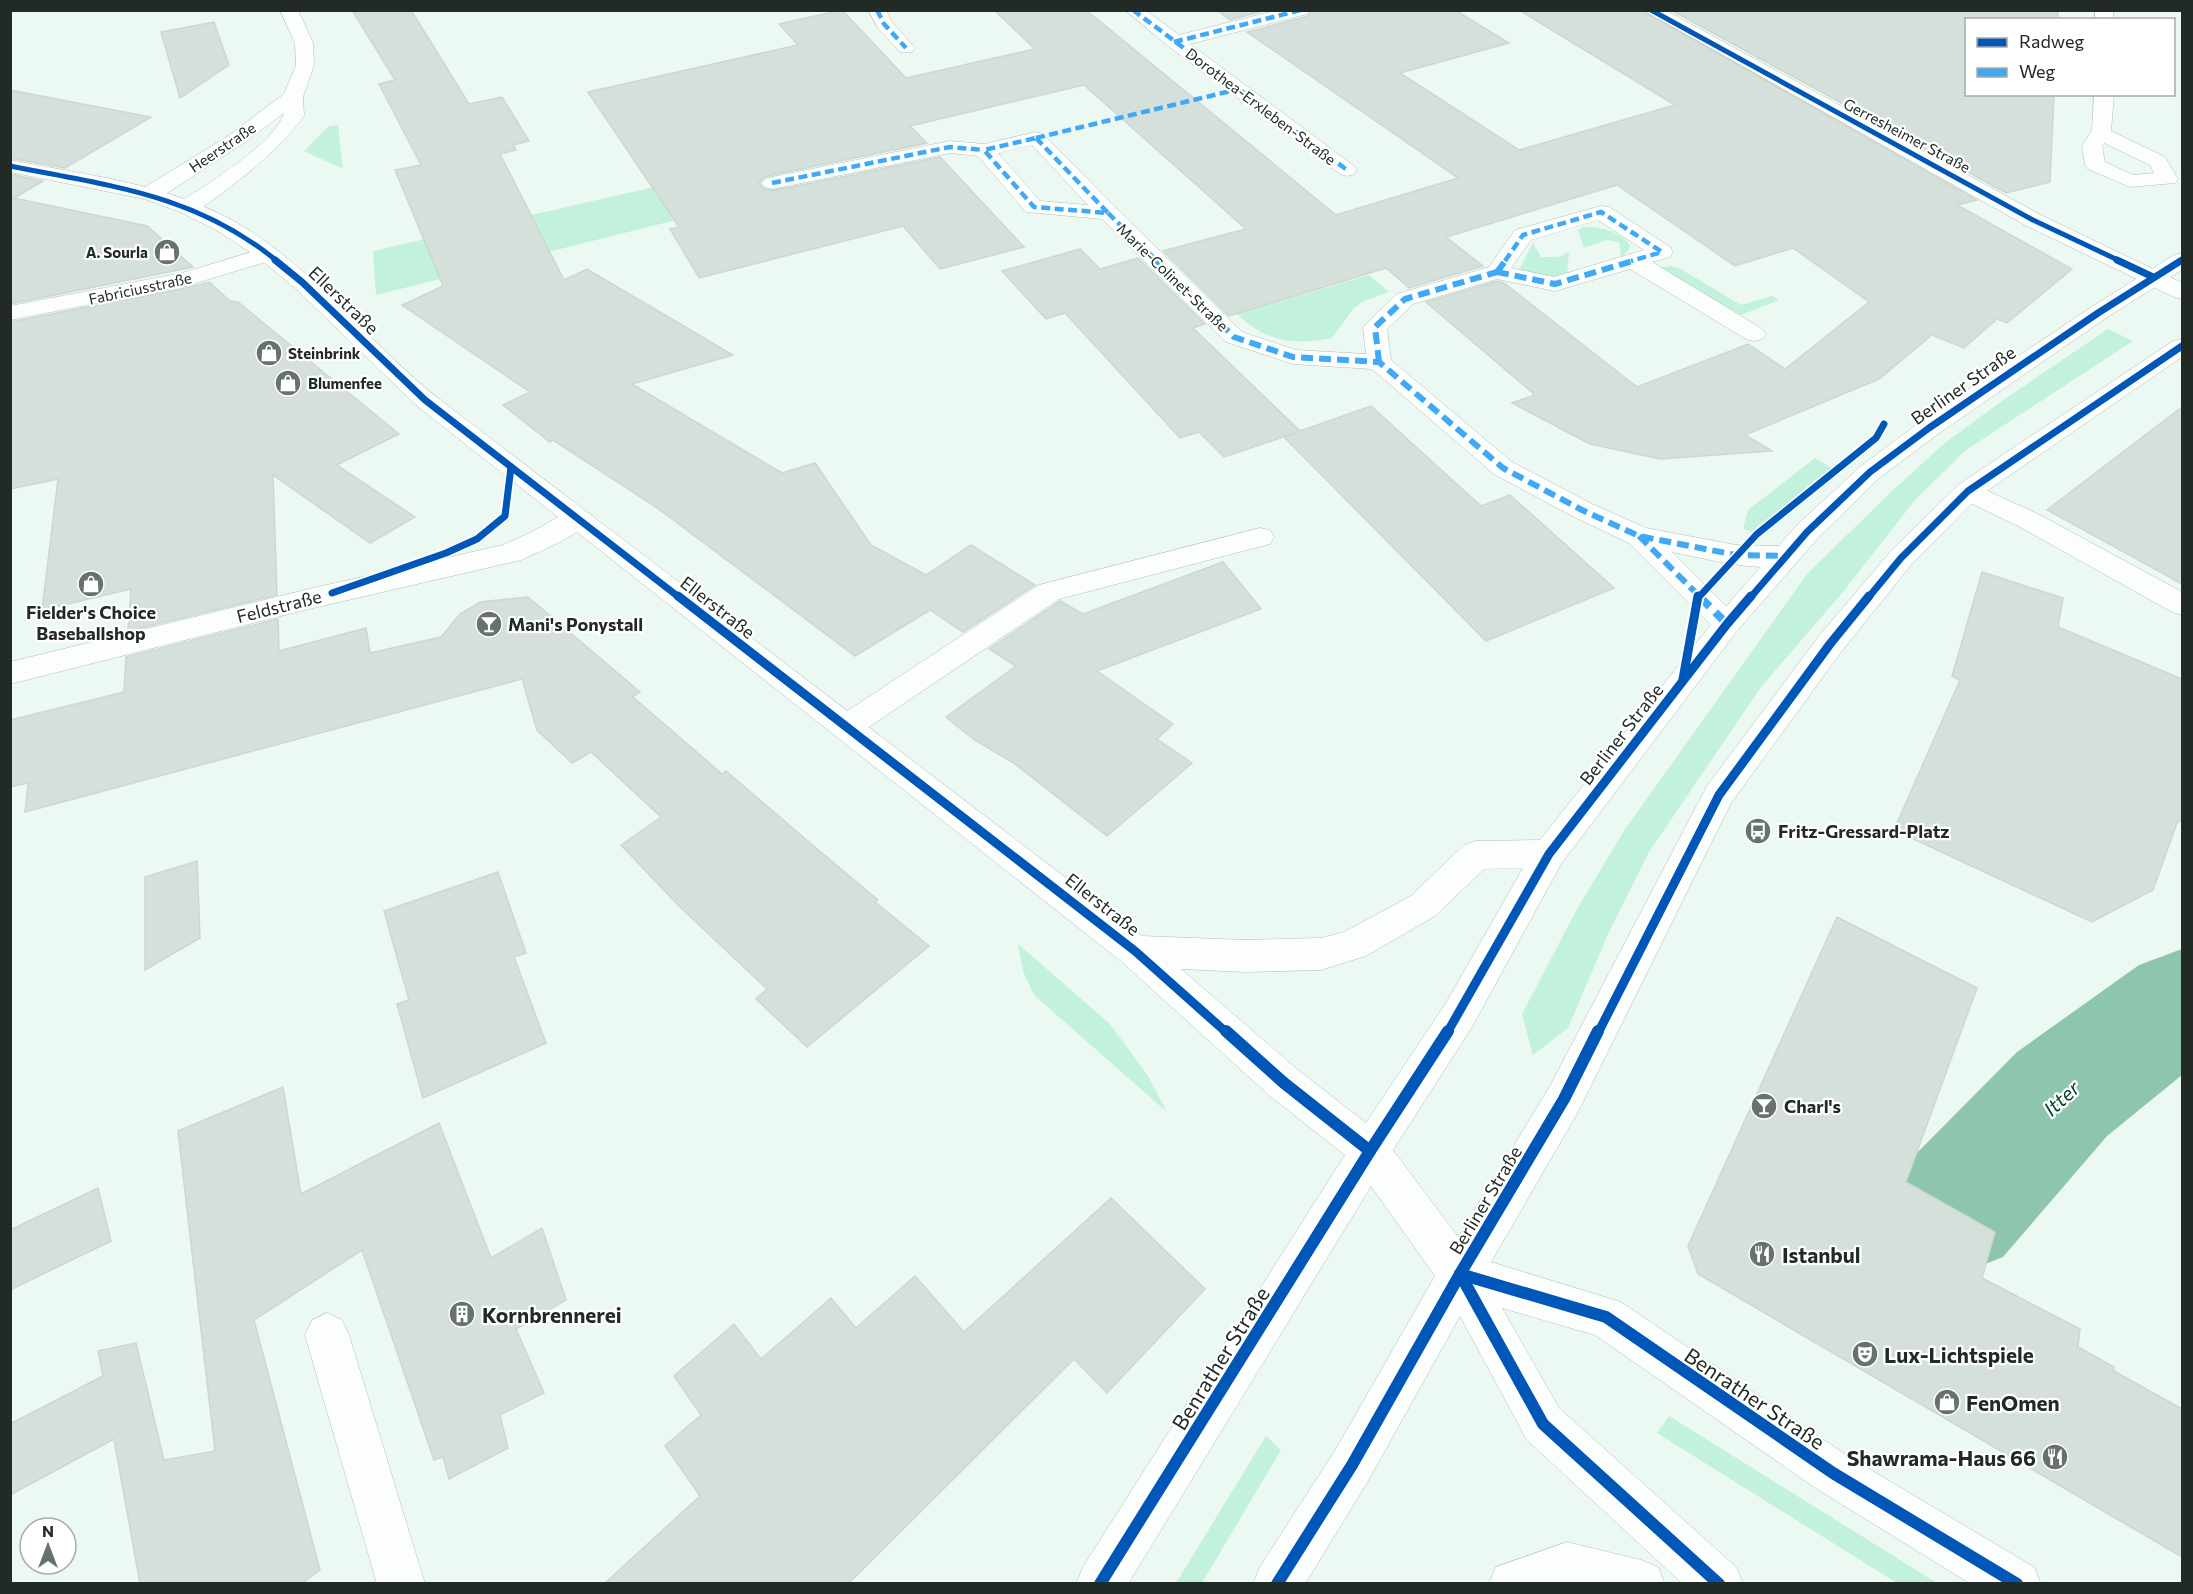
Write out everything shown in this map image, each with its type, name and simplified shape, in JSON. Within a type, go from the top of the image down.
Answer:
[{"type":"main road","name":"Heerstraße","points":[[188,207],[238,173],[274,141],[294,116],[293,97],[305,65],[304,43],[289,10]]},
{"type":"main road","points":[[878,10],[884,24],[906,48]]},
{"type":"main road","name":"Dorothea-Erxleben-Straße","points":[[1133,10],[1347,170]]},
{"type":"main road","name":"Dorothea-Erxleben-Straße","points":[[1174,42],[1301,10]]},
{"type":"main road","name":"Gerresheimer Straße","points":[[1651,10],[2040,224],[2182,292]]},
{"type":"main road","points":[[2100,133],[2104,96]]},
{"type":"main road","name":"Heerstraße","points":[[150,194],[235,140],[293,97]]},
{"type":"main road","name":"Marie-Colinet-Straße","points":[[772,183],[950,147],[984,150],[1036,138],[1108,213],[1234,337],[1293,357],[1379,362]]},
{"type":"main road","name":"Marie-Colinet-Straße","points":[[984,150],[1034,207],[1108,213]]},
{"type":"main road","name":"Ellerstraße","points":[[10,166],[150,194],[188,207],[240,234],[268,254],[302,282],[425,400],[1136,951],[1284,1083],[1370,1151]]},
{"type":"main road","points":[[1497,272],[1523,235],[1601,212],[1662,252],[1555,284],[1497,272],[1405,299],[1375,327],[1379,362],[1503,468],[1582,510],[1639,536],[1736,555],[1786,556]]},
{"type":"main road","name":"Fabriciusstraße","points":[[10,313],[186,279],[268,254]]},
{"type":"main road","points":[[1632,260],[1754,334]]},
{"type":"main road","name":"Berliner Straße","points":[[1370,1151],[1459,1015],[1549,854],[1727,624],[1807,532],[1870,472],[1929,428],[2152,277],[2182,260]]},
{"type":"main road","name":"Berliner Straße","points":[[1460,1274],[1564,1099],[1719,795],[1830,644],[1901,558],[1968,491],[2182,346]]},
{"type":"main road","points":[[1968,491],[2030,520],[2182,605]]},
{"type":"main road","name":"Feldstraße","points":[[10,674],[309,598],[511,553],[535,543],[577,518]]},
{"type":"main road","points":[[1639,536],[1727,624]]},
{"type":"main road","points":[[846,727],[1049,592],[1260,537]]},
{"type":"main road","points":[[1136,951],[1246,956],[1321,954],[1353,945],[1423,906],[1476,855],[1549,854]]},
{"type":"main road","points":[[1370,1151],[1460,1274],[1543,1424],[1719,1584]]},
{"type":"main road","name":"Benrather Straße","points":[[1100,1584],[1370,1151]]},
{"type":"main road","points":[[1277,1584],[1352,1465],[1460,1274]]},
{"type":"main road","name":"Benrather Straße","points":[[1460,1274],[1606,1317],[1833,1473],[2017,1584]]},
{"type":"main road","points":[[327,1335],[401,1584]]},
{"type":"main road","points":[[1513,1584],[1567,1566],[1641,1584]]},
{"type":"shaded area","points":[[338,125],[343,169],[304,151],[329,126]]},
{"type":"shaded area","points":[[764,162],[786,190],[780,194],[376,295],[373,251]]},
{"type":"shaded area","points":[[1583,227],[1596,227],[1621,236],[1630,245],[1628,251],[1621,257],[1619,242],[1607,240],[1584,248],[1578,230]]},
{"type":"shaded area","points":[[1533,243],[1541,257],[1558,257],[1569,252],[1567,275],[1552,277],[1523,272],[1520,268]]},
{"type":"shaded area","points":[[1671,266],[1681,269],[1741,305],[1772,296],[1779,300],[1741,315],[1658,268]]},
{"type":"shaded area","points":[[1369,275],[1389,292],[1364,301],[1353,309],[1332,338],[1304,341],[1281,340],[1259,331],[1237,314]]},
{"type":"shaded area","points":[[2108,329],[2133,341],[1966,450],[1915,500],[1843,592],[1761,687],[1649,852],[1608,934],[1568,1028],[1533,1055],[1522,1014],[1576,911],[1624,831],[1807,574],[1946,442]]},
{"type":"shaded area","points":[[1815,458],[1832,468],[1753,532],[1743,529],[1748,510]]},
{"type":"shaded area","points":[[1018,944],[1110,1024],[1148,1076],[1167,1112],[1034,995],[1023,971]]},
{"type":"shaded area","points":[[1669,1416],[1937,1583],[1897,1583],[1657,1433]]},
{"type":"shaded area","points":[[1266,1436],[1281,1450],[1202,1583],[1176,1583]]},
{"type":"water","points":[[2182,953],[2182,1061],[1993,1216],[1929,1177],[2022,1069]]},
{"type":"building","points":[[352,10],[411,10],[469,104],[502,97],[529,141],[513,145],[516,150],[500,154],[564,280],[587,269],[733,355],[632,384],[782,473],[815,463],[871,545],[926,575],[971,545],[1035,585],[963,632],[930,610],[855,656],[656,507],[553,440],[550,442],[503,405],[530,392],[402,305],[443,286],[395,170],[421,165],[379,84],[395,80]]},
{"type":"building","points":[[842,10],[906,78],[1035,49],[994,10],[1086,10],[1336,215],[1458,178],[1247,32],[1308,16],[1311,10],[1455,10],[1509,43],[1400,73],[1519,150],[1675,105],[1519,10],[1641,10],[1977,200],[1957,205],[2072,269],[2007,323],[1997,319],[1964,348],[1932,335],[1879,379],[1745,435],[1772,451],[1660,459],[1590,444],[1512,403],[1535,395],[1426,302],[1497,281],[1504,283],[1637,387],[1748,344],[1785,369],[1869,302],[1793,248],[1735,266],[1617,185],[1446,237],[1483,266],[1409,288],[1386,268],[1229,316],[1163,251],[1246,229],[1084,85],[910,126],[927,143],[763,177],[759,183],[763,189],[772,191],[940,157],[1024,247],[940,269],[903,226],[699,278],[670,229],[679,227],[588,92],[798,45],[779,24]]},
{"type":"building","points":[[1217,10],[1267,10],[1230,20]]},
{"type":"building","points":[[1671,10],[2058,10],[2058,18],[1965,18],[1965,96],[2054,96],[2050,182],[2006,193]]},
{"type":"building","points":[[214,22],[229,65],[180,98],[161,32]]},
{"type":"building","points":[[10,90],[151,117],[65,168],[10,158]]},
{"type":"building","points":[[10,174],[43,181],[14,198],[147,226],[193,267],[10,304]]},
{"type":"building","points":[[1080,249],[1100,269],[1138,258],[1205,324],[1193,328],[1300,431],[1371,406],[1481,506],[1510,495],[1614,588],[1486,641],[1284,437],[1295,433],[1224,457],[1199,432],[1180,438],[1065,313],[1046,319],[1002,271]]},
{"type":"building","points":[[209,282],[230,301],[238,302],[399,434],[337,465],[415,517],[370,543],[273,475],[277,595],[128,631],[131,589],[42,610],[58,479],[10,489],[10,322]]},
{"type":"building","points":[[2182,407],[2182,584],[2047,510]]},
{"type":"building","points":[[1223,562],[1261,609],[1097,671],[1173,724],[1157,739],[1192,763],[1107,836],[1015,764],[973,739],[946,717],[1016,666],[989,649],[1060,601],[1083,614]]},
{"type":"building","points":[[1982,572],[2063,598],[2058,627],[2182,679],[2182,819],[2177,823],[2153,890],[2092,922],[1894,830],[1960,680],[1952,676]]},
{"type":"building","points":[[528,597],[640,692],[633,697],[722,774],[726,771],[878,900],[875,902],[929,946],[807,1047],[756,999],[767,989],[679,906],[621,845],[661,817],[591,752],[572,763],[537,730],[522,679],[25,812],[28,783],[10,787],[10,720],[124,692],[126,657],[278,619],[279,651],[366,628],[370,653],[441,637],[460,614],[480,602]]},
{"type":"building","points":[[197,861],[200,938],[145,970],[145,877]]},
{"type":"building","points":[[498,872],[526,953],[514,957],[546,1043],[423,1098],[397,1004],[409,1000],[384,911]]},
{"type":"building","points":[[1837,917],[1977,988],[1906,1182],[1995,1232],[1982,1278],[2080,1329],[2078,1347],[2114,1367],[2114,1371],[2182,1409],[2182,1557],[1698,1274],[1688,1246]]},
{"type":"building","points":[[283,1087],[301,1194],[439,1123],[491,1258],[542,1228],[566,1300],[516,1329],[544,1393],[500,1415],[508,1448],[449,1479],[443,1457],[434,1460],[362,1250],[254,1320],[320,1570],[301,1584],[140,1584],[114,1439],[10,1495],[10,1424],[103,1376],[98,1351],[136,1343],[164,1460],[215,1451],[178,1131]]},
{"type":"building","points":[[98,1188],[111,1241],[10,1290],[10,1230]]},
{"type":"building","points":[[1111,1198],[1205,1289],[1107,1393],[1074,1359],[848,1584],[604,1584],[700,1496],[665,1446],[701,1415],[674,1376],[734,1324],[761,1359],[831,1298],[856,1328],[915,1276],[964,1332]]},
{"type":"waterway","name":"Itter","points":[[1955,1210],[2062,1094],[2182,1003]]},
{"type":"marked path","points":[[877,10],[884,24],[906,48]]},
{"type":"marked path","points":[[1133,10],[1347,170]]},
{"type":"marked path","points":[[1174,42],[1301,10]]},
{"type":"marked path","points":[[1036,138],[1239,89]]},
{"type":"marked path","points":[[1108,213],[1034,207],[984,150],[1036,138],[1108,213],[1234,337],[1293,357],[1379,362],[1503,468],[1582,510],[1639,536],[1736,555],[1786,556]]},
{"type":"marked path","points":[[772,183],[950,147],[984,150]]},
{"type":"marked path","points":[[1379,362],[1375,327],[1405,299],[1497,272],[1555,284],[1662,252],[1601,212],[1523,235],[1497,272]]},
{"type":"marked path","points":[[1639,536],[1727,624]]},
{"type":"cycle path","points":[[1651,10],[2033,220],[2153,277]]},
{"type":"cycle path","points":[[10,166],[150,194],[188,207],[226,226],[268,254],[302,282],[425,400],[1135,951],[1284,1083],[1370,1151]]},
{"type":"cycle path","points":[[1100,1584],[1370,1151],[1459,1015],[1549,854],[1727,624],[1807,532],[1870,472],[1929,428],[2098,313],[2182,260]]},
{"type":"cycle path","points":[[1277,1584],[1352,1465],[1460,1274],[1564,1099],[1719,795],[1830,644],[1901,558],[1968,491],[2182,346]]},
{"type":"cycle path","points":[[1683,679],[1698,596],[1757,534],[1876,438],[1884,424]]},
{"type":"cycle path","points":[[332,593],[446,553],[477,539],[505,516],[511,467]]},
{"type":"cycle path","points":[[1460,1274],[1606,1317],[1833,1473],[2017,1584]]},
{"type":"cycle path","points":[[1460,1274],[1543,1424],[1719,1584]]},
{"type":"place","name":"A. Sourla","points":[[167,252]]},
{"type":"place","name":"Steinbrink","points":[[269,353]]},
{"type":"place","name":"Blumenfee","points":[[288,383]]},
{"type":"place","name":"Fielder's Choice Baseballshop","points":[[91,584]]},
{"type":"place","name":"Mani's Ponystall","points":[[489,624]]},
{"type":"place","name":"Fritz-Gressard-Platz","points":[[1758,831]]},
{"type":"place","name":"Charl's","points":[[1764,1106]]},
{"type":"place","name":"Istanbul","points":[[1762,1254]]},
{"type":"place","name":"Kornbrennerei","points":[[462,1314]]},
{"type":"place","name":"Lux-Lichtspiele","points":[[1865,1354]]},
{"type":"place","name":"FenOmen","points":[[1947,1402]]},
{"type":"place","name":"Shawrama-Haus 66","points":[[2055,1457]]}]
